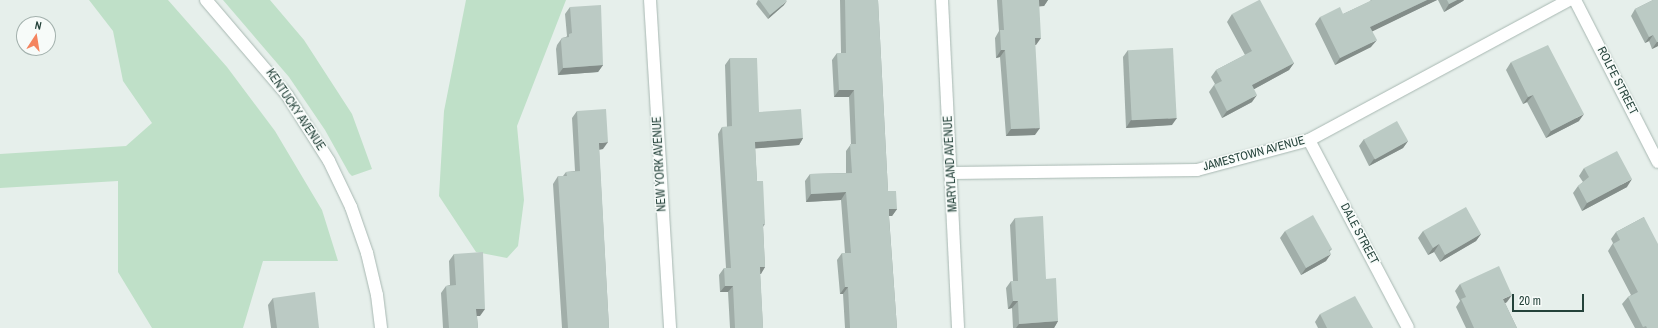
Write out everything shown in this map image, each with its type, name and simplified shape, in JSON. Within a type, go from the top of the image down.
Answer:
[{"type":"street","name":"KENTUCKY AVENUE","points":[[206,0],[287,95],[329,161],[351,208],[367,253],[377,295],[381,328]]},
{"type":"street","name":"NEW YORK AVENUE","points":[[650,0],[670,328]]},
{"type":"street","name":"MARYLAND AVENUE","points":[[942,0],[952,173],[958,328]]},
{"type":"street","name":"JAMESTOWN AVENUE","points":[[952,173],[1197,170],[1309,140],[1569,0]]},
{"type":"street","name":"ROLFE STREET","points":[[1575,0],[1658,162]]},
{"type":"street","name":"DALE STREET","points":[[1309,140],[1408,328]]},
{"type":"green space","points":[[89,0],[168,0],[227,67],[275,131],[322,210],[338,261],[263,261],[243,328],[152,328],[118,272],[118,181],[0,188],[0,154],[126,146],[152,123],[123,81],[113,31]]},
{"type":"green space","points":[[223,0],[270,0],[304,40],[352,114],[372,169],[352,176],[349,173],[325,130],[289,77]]},
{"type":"green space","points":[[466,0],[566,0],[517,126],[524,200],[518,246],[507,258],[476,252],[439,196],[444,111]]},
{"type":"building","points":[[759,0],[786,0],[787,1],[770,15]]},
{"type":"building","points":[[845,0],[878,0],[888,191],[896,191],[897,209],[889,209],[889,218],[897,328],[850,328],[848,287],[845,287],[842,253],[851,253],[846,192],[811,194],[810,174],[852,173],[850,144],[856,144],[854,90],[839,90],[837,53],[846,53]]},
{"type":"building","points":[[1002,0],[1039,0],[1041,38],[1035,38],[1040,128],[1011,129],[1005,50],[1001,50],[1000,30],[1004,30]]},
{"type":"building","points":[[1259,0],[1294,63],[1252,85],[1257,95],[1227,111],[1214,85],[1222,81],[1216,70],[1252,51],[1232,14]]},
{"type":"building","points":[[1372,0],[1427,0],[1370,27],[1377,40],[1340,58],[1320,17],[1340,7],[1343,14]]},
{"type":"building","points":[[1447,0],[1457,0],[1449,4]]},
{"type":"building","points":[[1653,0],[1658,0],[1658,42],[1653,35],[1649,37],[1635,9]]},
{"type":"building","points":[[601,5],[603,65],[563,68],[561,41],[562,38],[569,37],[569,34],[572,33],[570,7]]},
{"type":"building","points":[[1548,45],[1584,114],[1551,131],[1533,95],[1528,97],[1511,62]]},
{"type":"building","points":[[1173,48],[1177,118],[1132,120],[1128,50]]},
{"type":"building","points":[[730,58],[757,58],[759,112],[801,109],[803,138],[755,142],[757,181],[763,181],[765,224],[763,224],[765,267],[760,267],[763,328],[735,328],[733,286],[725,286],[724,268],[731,268],[722,127],[732,126]]},
{"type":"building","points":[[606,109],[608,142],[599,143],[609,328],[568,328],[558,176],[567,176],[566,172],[580,171],[577,111]]},
{"type":"building","points":[[1397,121],[1408,141],[1375,160],[1364,139]]},
{"type":"building","points":[[1617,151],[1632,179],[1587,203],[1578,186],[1589,177],[1584,168]]},
{"type":"building","points":[[1466,207],[1481,234],[1445,255],[1439,244],[1433,248],[1423,231]]},
{"type":"building","points":[[1313,215],[1332,249],[1329,250],[1331,254],[1306,268],[1285,231]]},
{"type":"building","points":[[1043,216],[1046,279],[1056,278],[1058,321],[1019,324],[1018,301],[1013,301],[1011,281],[1018,281],[1015,218]]},
{"type":"building","points":[[1644,217],[1658,244],[1658,328],[1643,327],[1628,297],[1638,292],[1613,244],[1620,240],[1616,232]]},
{"type":"building","points":[[483,252],[485,309],[476,309],[478,328],[449,328],[446,286],[456,285],[454,254]]},
{"type":"building","points":[[1499,266],[1512,295],[1503,299],[1517,328],[1474,328],[1461,299],[1466,297],[1460,284]]},
{"type":"building","points":[[315,292],[319,328],[277,328],[273,298]]},
{"type":"building","points":[[1355,296],[1373,328],[1327,328],[1320,314]]}]
